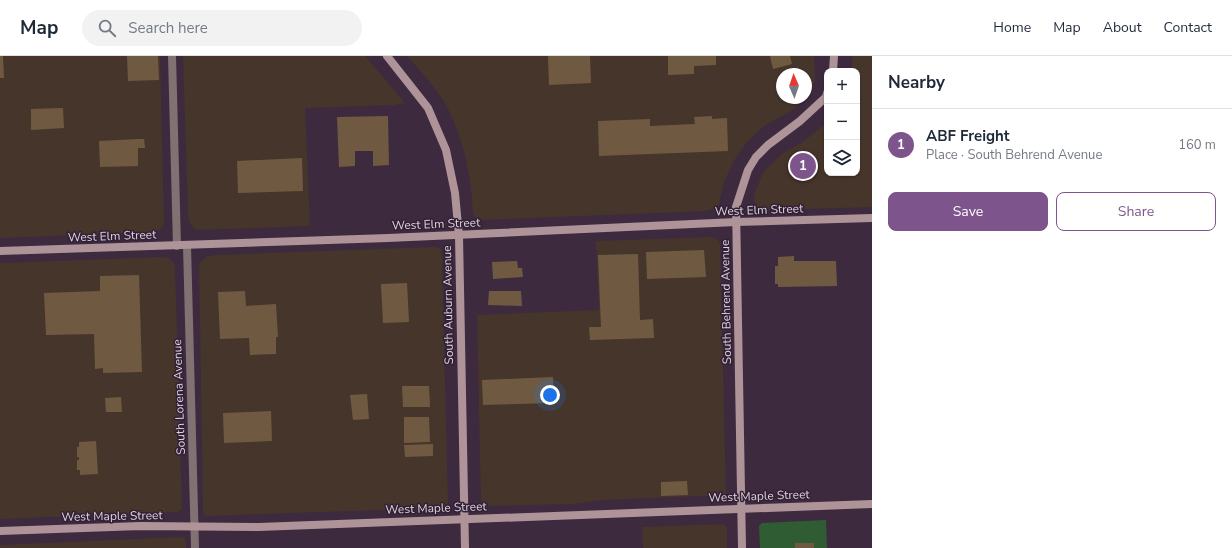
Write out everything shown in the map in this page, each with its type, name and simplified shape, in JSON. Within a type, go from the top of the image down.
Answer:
[{"type":"street","points":[[172,56],[177,246]]},
{"type":"street","name":"South Auburn Avenue","points":[[387,56],[428,108],[446,150],[455,193],[459,236],[465,548]]},
{"type":"street","points":[[833,68],[834,56]]},
{"type":"street","name":"South Behrend Avenue","points":[[742,548],[736,207],[740,189],[748,170],[756,157],[768,145],[800,121],[824,99]]},
{"type":"street","name":"West Elm Street","points":[[0,251],[459,236],[736,222],[872,218]]},
{"type":"street","name":"South Lorena Avenue","points":[[187,246],[195,548]]},
{"type":"street","name":"West Maple Street","points":[[0,531],[127,526],[267,527],[872,504]]},
{"type":"shaded area","points":[[0,56],[160,56],[164,224],[160,230],[148,232],[0,238]]},
{"type":"shaded area","points":[[183,56],[365,56],[405,103],[393,105],[305,108],[309,226],[197,230],[190,224],[188,216]]},
{"type":"shaded area","points":[[407,56],[814,56],[815,80],[812,88],[812,68],[776,68],[776,104],[799,104],[794,109],[764,126],[747,142],[733,162],[723,185],[719,204],[713,209],[705,211],[482,220],[477,219],[473,214],[471,187],[461,141],[451,115],[443,100]]},
{"type":"shaded area","points":[[853,56],[872,56],[872,207],[767,210],[758,207],[754,201],[755,193],[761,177],[766,169],[782,154],[801,143],[824,124],[824,176],[860,176],[860,68],[851,68]]},
{"type":"shaded area","points":[[712,237],[719,241],[720,246],[726,495],[601,500],[572,504],[483,506],[481,501],[477,315],[599,310],[596,241]]},
{"type":"shaded area","points":[[435,247],[441,249],[442,257],[448,504],[442,508],[205,516],[203,511],[199,263],[206,257],[216,255]]},
{"type":"shaded area","points":[[169,258],[175,266],[182,509],[177,512],[0,519],[0,263]]},
{"type":"shaded area","points":[[724,524],[727,528],[727,548],[643,548],[642,527]]},
{"type":"shaded area","points":[[182,537],[186,540],[186,548],[0,548],[0,545]]},
{"type":"green space","points":[[826,520],[827,548],[760,548],[759,526],[762,523]]},
{"type":"building","points":[[0,56],[3,56],[4,78],[0,78]]},
{"type":"building","points":[[127,56],[158,56],[159,80],[128,81]]},
{"type":"building","points":[[548,56],[590,56],[591,83],[549,85]]},
{"type":"building","points":[[668,56],[716,56],[716,65],[694,66],[694,74],[668,75]]},
{"type":"building","points":[[770,56],[790,56],[792,64],[773,69]]},
{"type":"building","points":[[63,108],[64,128],[31,130],[31,109]]},
{"type":"building","points":[[388,116],[389,165],[373,166],[373,151],[355,151],[355,166],[339,167],[337,117]]},
{"type":"building","points":[[712,116],[712,119],[727,118],[728,151],[599,156],[598,121],[650,119],[650,126],[695,124],[694,117]]},
{"type":"building","points":[[144,139],[145,148],[138,148],[138,166],[100,167],[99,141]]},
{"type":"building","points":[[812,154],[813,178],[794,179],[793,155]]},
{"type":"building","points":[[302,158],[303,191],[238,193],[237,161]]},
{"type":"building","points":[[704,250],[706,277],[647,279],[646,252]]},
{"type":"building","points":[[638,254],[640,320],[653,319],[654,338],[590,340],[589,327],[601,327],[598,255]]},
{"type":"building","points":[[794,256],[794,261],[836,261],[837,286],[778,287],[778,284],[775,284],[775,266],[778,266],[778,257]]},
{"type":"building","points":[[517,261],[518,268],[522,268],[523,277],[493,279],[492,262]]},
{"type":"building","points":[[139,275],[142,372],[103,373],[103,368],[95,369],[94,334],[46,335],[44,293],[100,291],[100,276]]},
{"type":"building","points":[[407,283],[409,322],[383,323],[381,284]]},
{"type":"building","points":[[245,291],[246,306],[276,304],[278,337],[276,337],[276,354],[250,355],[249,338],[220,339],[218,292]]},
{"type":"building","points":[[489,291],[521,291],[522,306],[488,305]]},
{"type":"building","points":[[553,377],[554,403],[483,405],[482,380]]},
{"type":"building","points":[[402,386],[429,386],[430,407],[403,407]]},
{"type":"building","points":[[367,394],[369,419],[353,420],[350,395]]},
{"type":"building","points":[[121,397],[122,412],[106,412],[105,398]]},
{"type":"building","points":[[271,411],[272,441],[224,443],[223,413]]},
{"type":"building","points":[[404,417],[429,417],[430,442],[404,443]]},
{"type":"building","points":[[96,441],[98,474],[80,475],[80,470],[77,470],[77,460],[79,460],[79,457],[77,457],[77,447],[79,447],[79,442]]},
{"type":"building","points":[[433,444],[433,456],[405,457],[404,445]]},
{"type":"building","points":[[687,481],[688,495],[661,496],[661,482]]},
{"type":"building","points":[[795,543],[814,543],[814,548],[795,548]]},
{"type":"place","name":"ABF Freight","points":[[803,166]]}]
